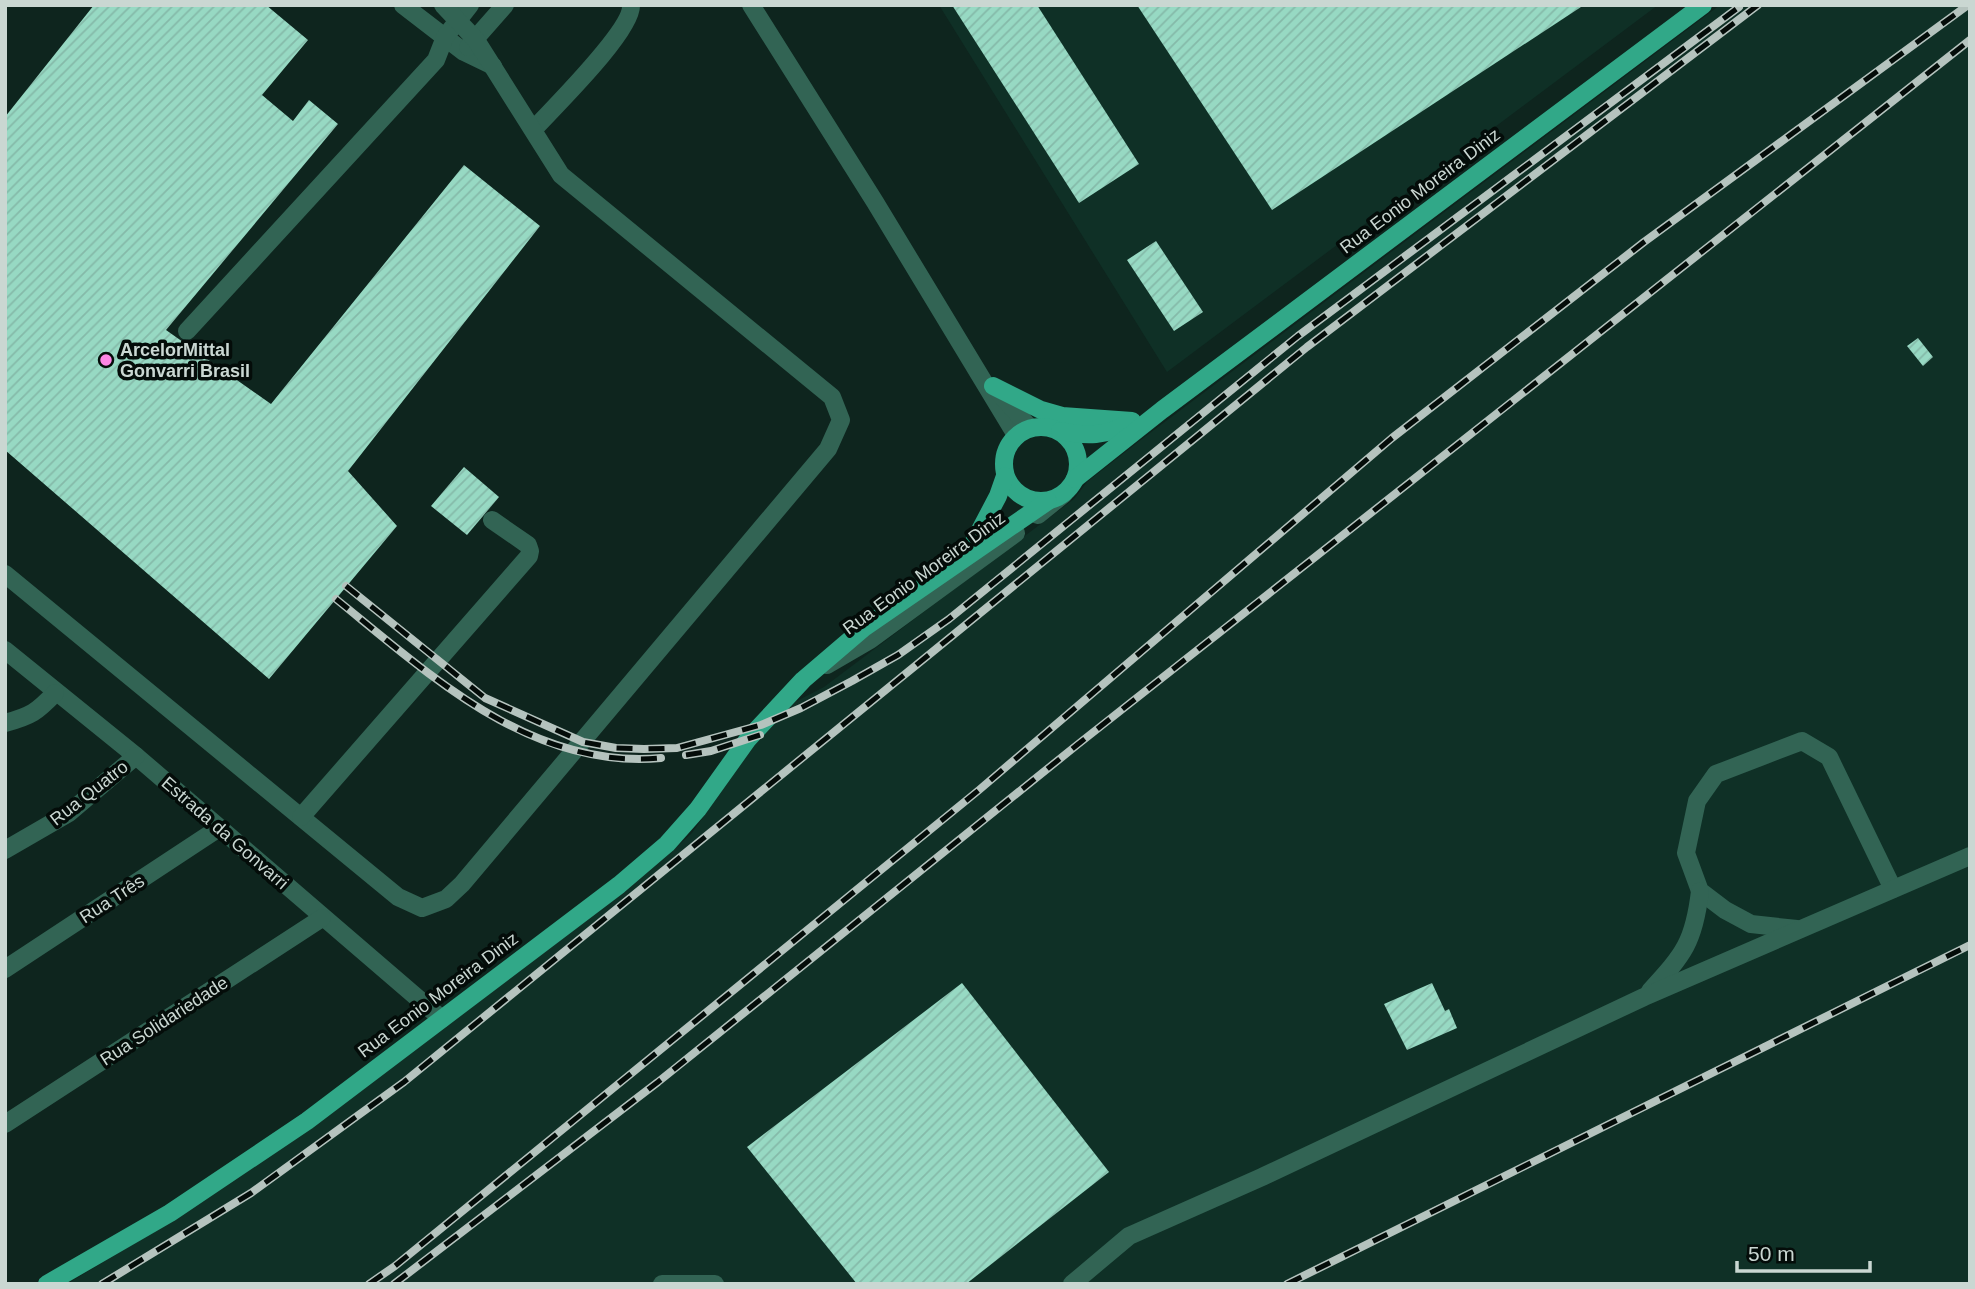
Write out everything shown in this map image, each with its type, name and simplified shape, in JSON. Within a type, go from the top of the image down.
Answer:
[{"type":"main road","name":"Rua Eonio Moreira Diniz","points":[[1075,479],[1161,410],[1703,5]]},
{"type":"main road","points":[[993,386],[1041,410],[1062,416],[1132,421]]},
{"type":"main road","name":"Rua Eonio Moreira Diniz","points":[[1060,431],[1076,435],[1105,434],[1161,410]]},
{"type":"main road","points":[[1046,426],[1060,431],[1073,444],[1079,461],[1075,479],[1056,497],[1030,500],[1015,491],[1005,476],[1003,461],[1007,447],[1023,431],[1046,426]]},
{"type":"main road","name":"Rua Eonio Moreira Diniz","points":[[967,555],[998,496],[1005,476]]},
{"type":"main road","name":"Rua Eonio Moreira Diniz","points":[[47,1284],[170,1213],[295,1129],[619,885],[667,844],[698,809],[748,739],[803,680],[865,627],[967,555],[1056,497]]},
{"type":"street","points":[[5,574],[398,897],[422,908],[446,899],[461,884],[828,449],[841,420],[832,397],[561,175],[493,66],[470,46],[445,37],[404,5]]},
{"type":"street","points":[[443,5],[458,21],[470,46]]},
{"type":"street","points":[[187,331],[436,60],[445,37],[470,5]]},
{"type":"street","points":[[436,60],[470,46],[505,5]]},
{"type":"street","points":[[534,129],[621,34],[632,12],[632,5]]},
{"type":"street","points":[[751,5],[970,359],[1023,431]]},
{"type":"street","points":[[970,359],[993,386],[1023,431]]},
{"type":"street","name":"Rua Eonio Moreira Diniz","points":[[803,680],[870,640],[1019,530],[1056,497]]},
{"type":"street","points":[[301,817],[529,556],[528,545],[492,520]]},
{"type":"street","name":"Estrada da Gonvarri","points":[[5,650],[136,756],[442,1019]]},
{"type":"street","points":[[5,723],[25,718],[39,710],[55,692]]},
{"type":"street","points":[[1644,997],[1685,950],[1697,918],[1700,891],[1686,853],[1697,801],[1716,774],[1802,741],[1829,757],[1893,889]]},
{"type":"street","name":"Rua Quatro","points":[[5,850],[69,813],[136,756]]},
{"type":"street","name":"Rua Três","points":[[5,969],[219,828]]},
{"type":"street","points":[[1072,1284],[1129,1237],[1644,997],[1970,856]]},
{"type":"street","points":[[1700,891],[1725,910],[1751,924],[1799,930]]},
{"type":"street","name":"Rua Solidariedade","points":[[5,1124],[322,918]]},
{"type":"street","points":[[662,1284],[715,1284]]},
{"type":"shaded area","points":[[939,5],[1658,5],[1167,372]]},
{"type":"shaded area","points":[[1720,5],[1970,5],[1970,1284],[67,1284],[173,1220],[308,1129],[663,859],[692,833],[750,750],[785,707],[824,687],[1074,499],[1087,482],[1138,442]]},
{"type":"building","name":"ArcelorMittal Gonvarri Brasil","points":[[94,5],[266,5],[308,40],[262,95],[293,121],[309,100],[338,124],[166,330],[271,404],[464,165],[540,226],[348,471],[397,526],[269,679],[5,450],[5,117]]},
{"type":"building","points":[[952,5],[1037,5],[1139,164],[1079,203]]},
{"type":"building","points":[[1137,5],[1584,5],[1272,210]]},
{"type":"building","points":[[1156,241],[1203,312],[1174,331],[1127,260]]},
{"type":"building","points":[[1918,338],[1933,357],[1923,366],[1907,346]]},
{"type":"building","points":[[464,467],[499,497],[467,535],[431,506]]},
{"type":"building","points":[[962,983],[1109,1172],[966,1284],[857,1284],[747,1147]]},
{"type":"building","points":[[1432,983],[1445,1011],[1449,1009],[1457,1028],[1407,1050],[1384,1004]]},
{"type":"railway","points":[[102,1284],[251,1193],[404,1082],[1307,347],[1758,5]]},
{"type":"railway","points":[[369,1284],[395,1266],[979,790],[1392,438],[1644,242],[1968,5]]},
{"type":"railway","points":[[346,586],[485,698],[583,742],[616,748],[677,748],[761,725],[801,708],[852,681],[898,655],[949,619],[1298,336],[1739,7]]},
{"type":"railway","points":[[394,1284],[658,1082],[1077,745],[1970,40]]},
{"type":"railway","points":[[336,599],[446,686],[485,712],[526,733],[569,749],[614,758],[661,758]]},
{"type":"railway","points":[[686,755],[711,751],[760,735]]},
{"type":"railway","points":[[1287,1284],[1970,945]]},
{"type":"place","name":"ArcelorMittal Gonvarri Brasil","points":[[106,360]]}]
